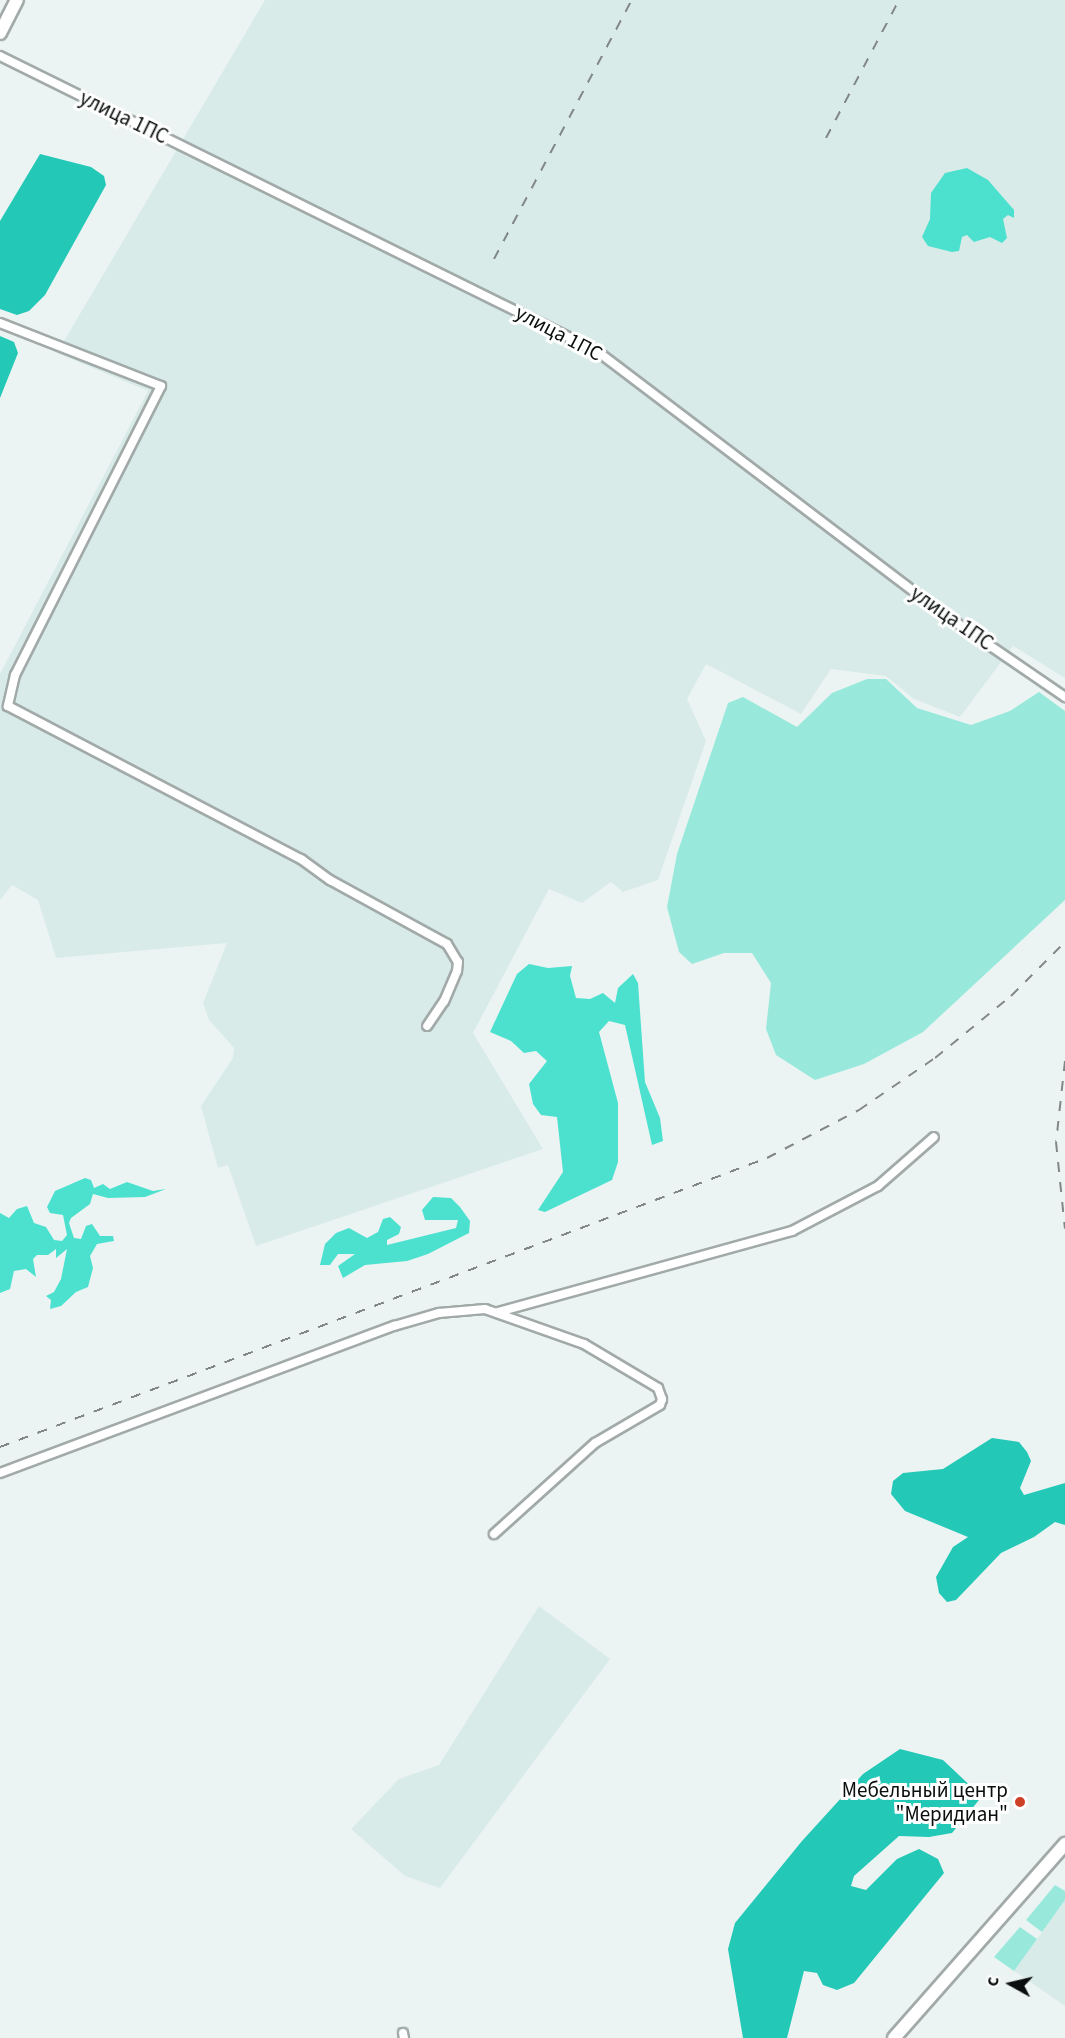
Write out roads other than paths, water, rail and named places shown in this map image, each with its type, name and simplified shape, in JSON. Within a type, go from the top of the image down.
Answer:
[{"type":"main road","points":[[0,33],[17,0]]},
{"type":"main road","points":[[894,2038],[1065,1844]]},
{"type":"street","name":"улица 1ПС","points":[[0,56],[597,351],[935,608],[1065,697]]},
{"type":"street","points":[[0,322],[161,386],[15,675],[8,706],[301,860],[330,880],[447,944],[458,962],[457,971],[444,1001],[427,1026]]},
{"type":"street","points":[[498,1312],[792,1231],[878,1186],[934,1137]]},
{"type":"street","points":[[0,1473],[411,1321],[473,1308],[498,1312],[584,1344],[658,1388],[662,1399],[660,1405],[595,1443],[494,1534]]},
{"type":"railway","points":[[494,259],[632,0]]},
{"type":"railway","points":[[826,138],[899,0]]},
{"type":"railway","points":[[0,1447],[767,1158],[859,1110],[935,1058],[1011,996],[1065,942]]},
{"type":"railway","points":[[1065,1061],[1056,1142],[1065,1229]]},
{"type":"place","name":"Мебельный центр \"Меридиан\"","points":[[1020,1802]]}]
